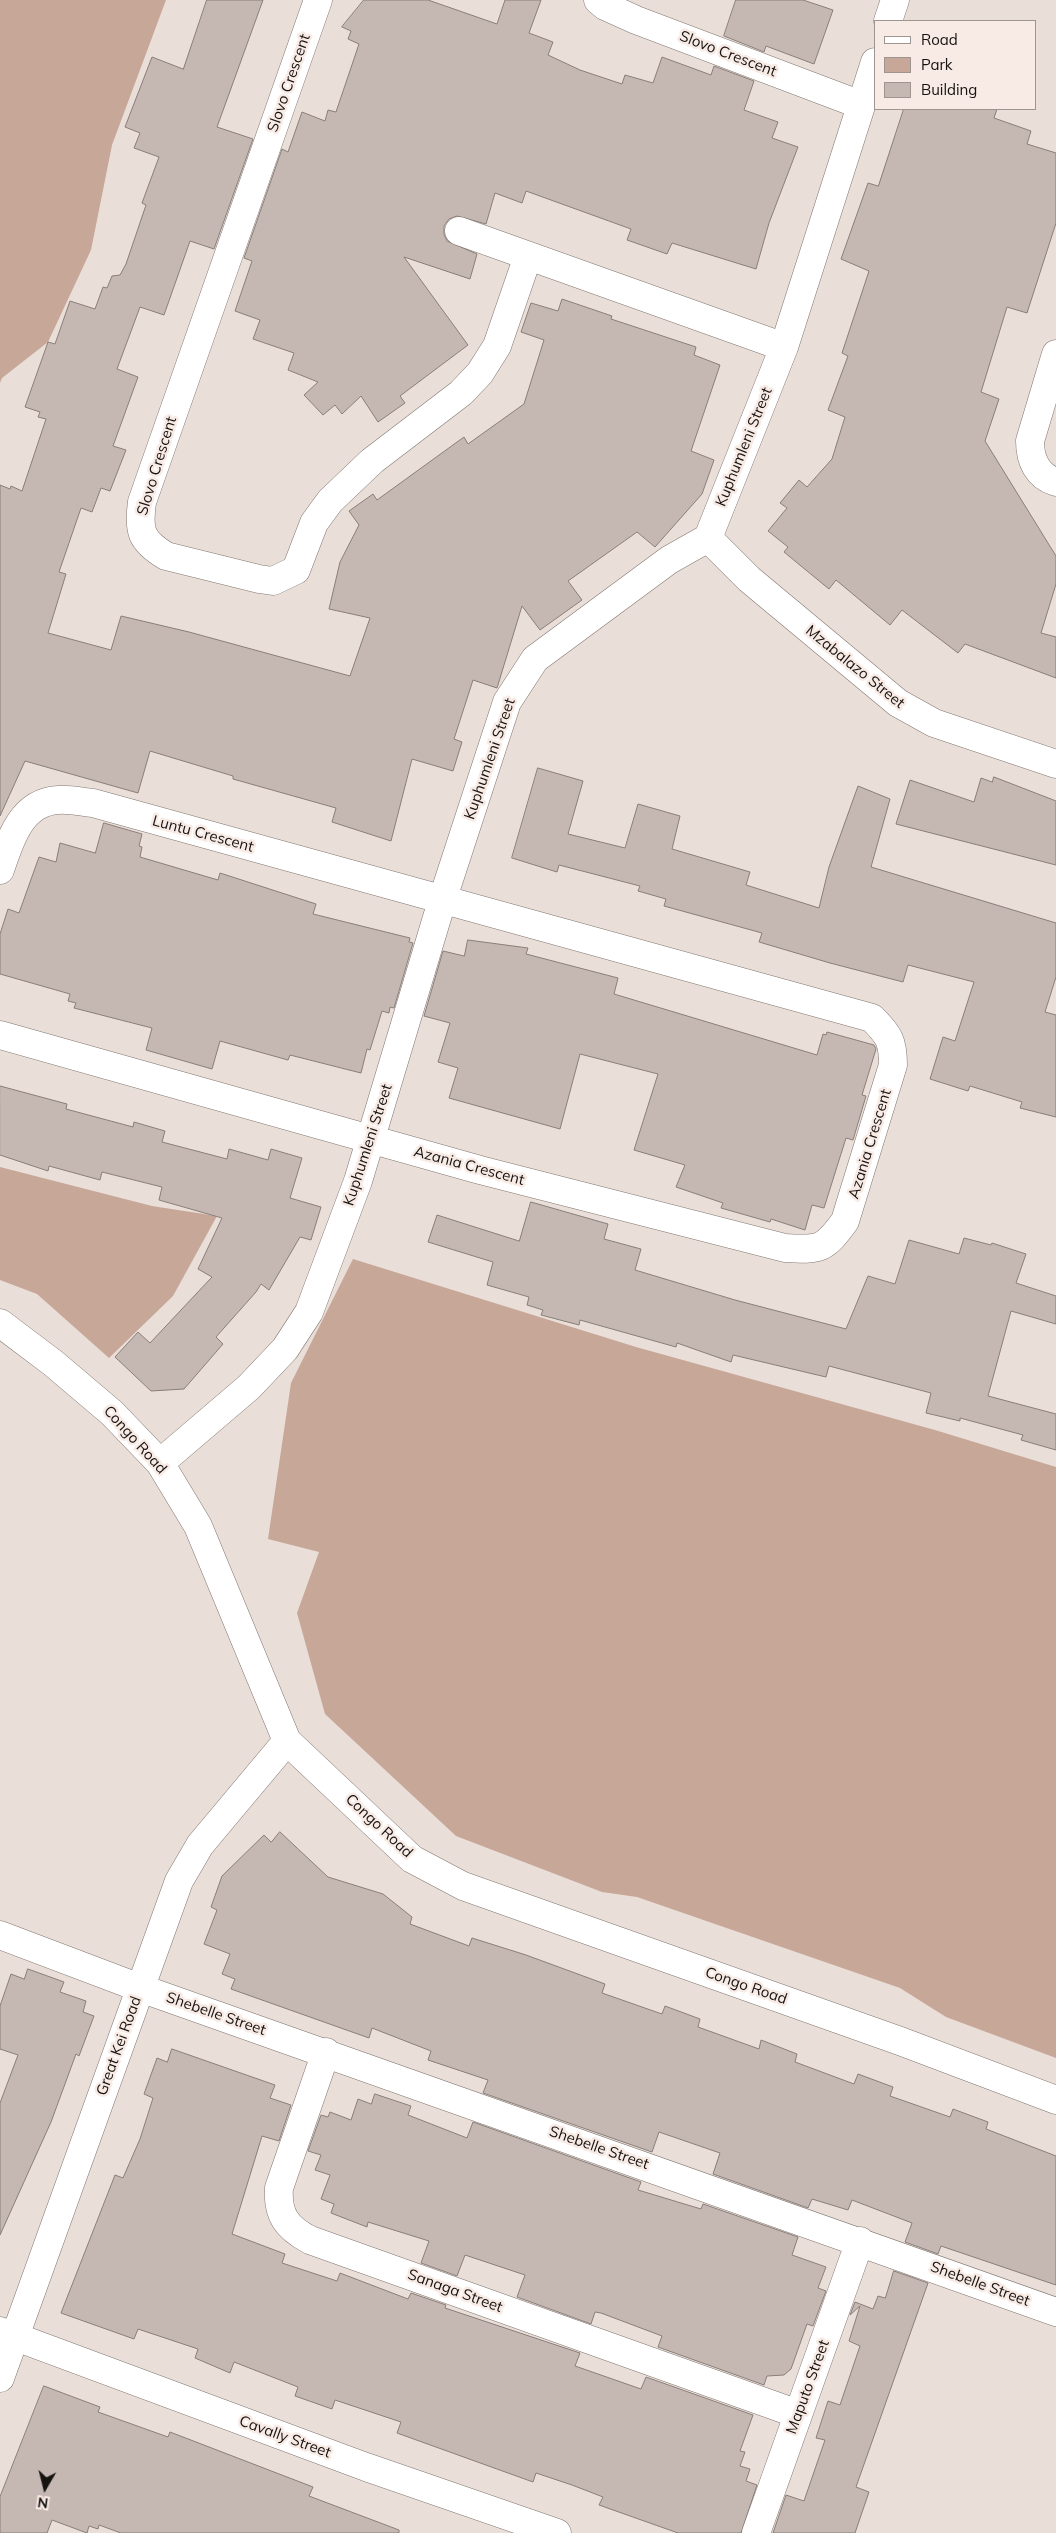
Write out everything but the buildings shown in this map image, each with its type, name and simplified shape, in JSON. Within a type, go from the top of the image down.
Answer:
[{"type":"street","name":"Slovo Crescent","points":[[318,0],[142,502],[139,522],[143,537],[166,556],[259,579],[273,581],[296,570],[314,523],[330,501],[372,461],[460,393],[480,373],[497,346],[528,256]]},
{"type":"street","name":"Slovo Crescent","points":[[598,0],[605,6],[636,20],[861,104]]},
{"type":"street","points":[[888,20],[895,0]]},
{"type":"street","name":"Kuphumleni Street","points":[[160,1463],[249,1387],[285,1349],[309,1312],[358,1181],[442,901],[507,702],[535,659],[669,560],[708,538],[784,347],[874,65]]},
{"type":"street","points":[[459,232],[784,347]]},
{"type":"street","points":[[1056,354],[1030,441],[1030,453],[1040,474],[1056,482]]},
{"type":"street","name":"Mzabalazo Street","points":[[708,538],[749,579],[898,703],[934,724],[1056,764]]},
{"type":"street","name":"Luntu Crescent","points":[[0,870],[21,819],[39,803],[58,800],[93,803],[442,901]]},
{"type":"street","name":"Azania Crescent","points":[[370,1140],[785,1248],[811,1250],[830,1243],[845,1221],[888,1084],[893,1065],[893,1046],[886,1032],[872,1018],[442,901]]},
{"type":"street","points":[[0,1036],[370,1140]]},
{"type":"street","name":"Congo Road","points":[[0,1323],[33,1347],[112,1413],[160,1463],[198,1526],[288,1741],[412,1859],[463,1886],[900,2041],[1056,2100]]},
{"type":"street","name":"Great Kei Road","points":[[0,2378],[8,2334],[179,1881],[200,1845],[288,1741]]},
{"type":"street","name":"Shebelle Street","points":[[0,1935],[140,1988],[326,2052],[1056,2312]]},
{"type":"street","name":"Sanaga Street","points":[[326,2052],[279,2188],[278,2207],[281,2217],[296,2233],[798,2414]]},
{"type":"street","name":"Maputo Street","points":[[756,2533],[860,2241]]},
{"type":"street","name":"Cavally Street","points":[[8,2334],[366,2467],[557,2533]]},
{"type":"green space","points":[[0,0],[166,0],[112,145],[91,250],[48,342],[2,378],[0,383]]},
{"type":"green space","points":[[0,1167],[152,1206],[217,1216],[173,1296],[109,1358],[37,1294],[0,1280]]},
{"type":"green space","points":[[353,1259],[636,1347],[935,1430],[1056,1467],[1056,2058],[946,2017],[900,1988],[637,1897],[602,1892],[456,1836],[325,1714],[297,1613],[319,1552],[268,1539],[291,1383]]}]
